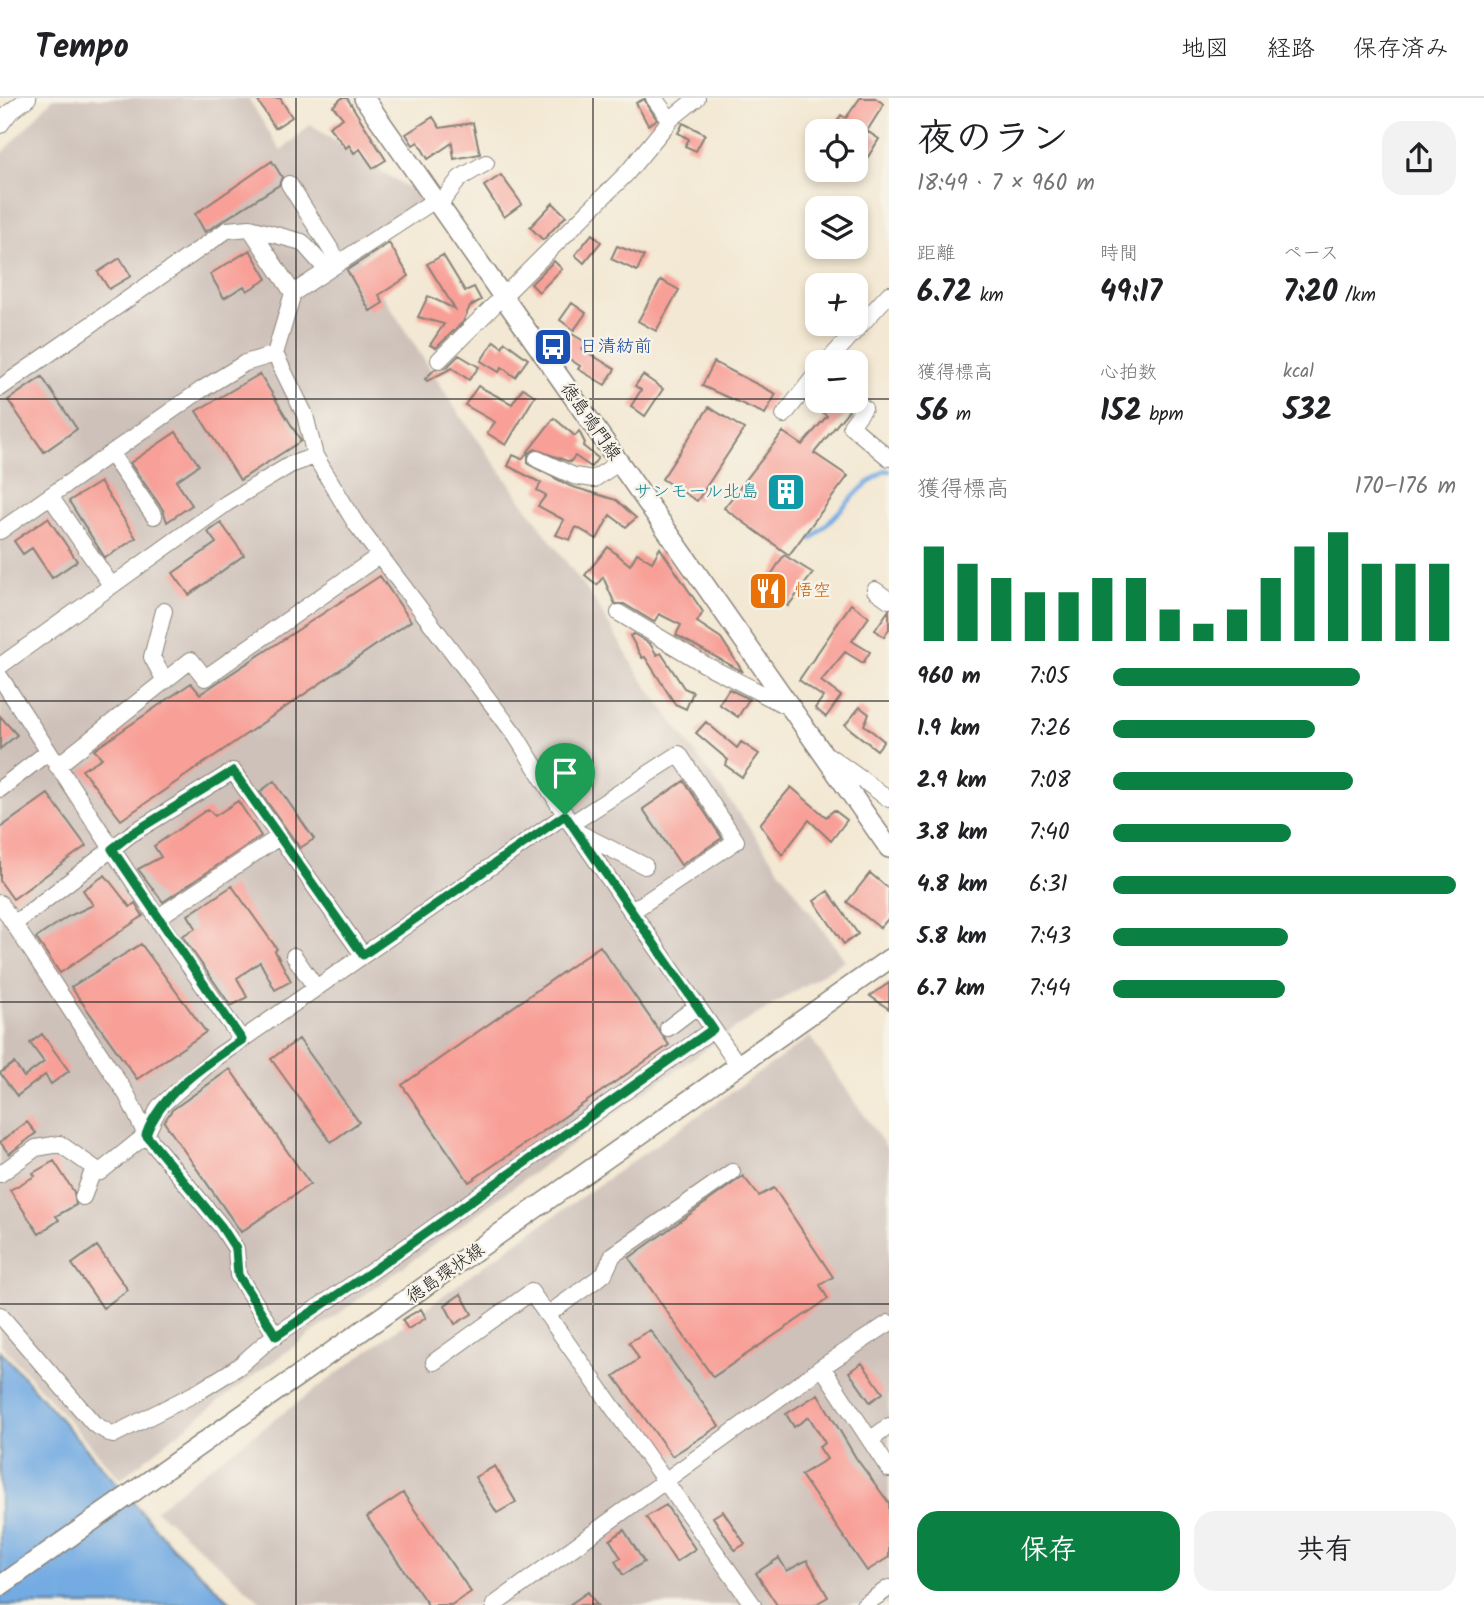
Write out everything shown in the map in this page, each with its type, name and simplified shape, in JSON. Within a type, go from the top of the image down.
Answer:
[{"type":"main road","name":"徳島鳴門線","points":[[364,98],[889,848]]},
{"type":"main road","name":"徳島環状線","points":[[0,1586],[889,960]]},
{"type":"street","points":[[0,125],[10,112],[28,98]]},
{"type":"street","points":[[654,98],[670,120]]},
{"type":"street","points":[[439,360],[501,295],[627,173],[670,120],[696,98]]},
{"type":"street","points":[[486,163],[458,172],[437,203],[332,265],[293,293],[275,354],[305,415],[315,456],[356,524],[516,736],[571,824],[736,1062]]},
{"type":"street","points":[[289,184],[332,265]]},
{"type":"street","points":[[0,387],[227,230],[250,228],[302,242],[332,265]]},
{"type":"street","points":[[250,228],[293,293]]},
{"type":"street","points":[[838,350],[889,294]]},
{"type":"street","points":[[0,531],[201,390],[245,363],[275,354]]},
{"type":"street","points":[[784,415],[805,388]]},
{"type":"street","points":[[860,413],[851,426],[889,458]]},
{"type":"street","points":[[111,454],[154,516]]},
{"type":"street","points":[[0,666],[227,503],[290,465],[315,456]]},
{"type":"street","points":[[537,459],[574,477],[594,479],[618,463]]},
{"type":"street","points":[[50,496],[111,585]]},
{"type":"street","points":[[57,766],[191,660],[205,678],[380,555]]},
{"type":"street","points":[[875,590],[889,600]]},
{"type":"street","points":[[164,611],[152,657],[165,681]]},
{"type":"street","points":[[619,613],[704,664],[790,708]]},
{"type":"street","points":[[0,677],[157,918],[242,1040]]},
{"type":"street","points":[[820,749],[889,799]]},
{"type":"street","points":[[0,789],[48,752]]},
{"type":"street","points":[[0,1174],[36,1148],[60,1144],[100,1172],[146,1135],[159,1107],[217,1057],[363,955],[679,754],[736,841],[631,912]]},
{"type":"street","points":[[14,924],[131,834],[233,771],[363,955]]},
{"type":"street","points":[[571,824],[645,866]]},
{"type":"street","points":[[157,918],[279,837]]},
{"type":"street","points":[[0,903],[127,1095],[146,1135],[221,1226],[236,1249],[238,1275],[276,1336]]},
{"type":"street","points":[[294,956],[316,988]]},
{"type":"street","points":[[668,1028],[697,1006]]},
{"type":"street","points":[[0,1315],[94,1424],[113,1435],[198,1392],[238,1367],[276,1336],[368,1274],[713,1029]]},
{"type":"street","points":[[83,1197],[94,1168]]},
{"type":"street","points":[[547,1315],[604,1274],[613,1255],[732,1172]]},
{"type":"street","points":[[434,1363],[531,1292],[753,1605]]},
{"type":"street","points":[[494,1605],[822,1367],[889,1323]]},
{"type":"street","points":[[822,1367],[889,1469]]},
{"type":"street","points":[[870,1440],[889,1426]]},
{"type":"street","points":[[864,1605],[889,1588]]},
{"type":"shaded area","points":[[53,98],[248,98],[281,151],[310,125],[425,199],[360,260],[459,414],[596,603],[639,675],[845,960],[737,1027],[618,1111],[235,1389],[120,1479],[0,1343],[0,156]]},
{"type":"shaded area","points":[[810,1037],[889,1151],[889,1605],[265,1605],[156,1510],[192,1480],[497,1256]]},
{"type":"water","points":[[0,1350],[172,1547],[234,1605],[0,1605]]},
{"type":"building","points":[[256,98],[280,98],[292,117],[275,128]]},
{"type":"building","points":[[342,98],[347,98],[386,160],[373,168],[360,149],[354,153],[349,145],[346,148],[329,127],[343,118],[333,106]]},
{"type":"building","points":[[860,98],[875,98],[884,104],[868,129],[868,119],[838,119],[841,115],[846,118]]},
{"type":"building","points":[[644,99],[657,120],[648,125],[636,103]]},
{"type":"building","points":[[433,117],[440,128],[473,123],[480,154],[454,159],[452,143],[428,159],[418,142],[413,145],[406,134]]},
{"type":"building","points":[[683,123],[705,134],[696,151],[685,146],[689,139],[678,133]]},
{"type":"building","points":[[868,132],[879,139],[868,157]]},
{"type":"building","points":[[272,161],[282,177],[279,185],[205,232],[195,214]]},
{"type":"building","points":[[501,175],[522,204],[504,217],[484,186]]},
{"type":"building","points":[[553,203],[566,216],[543,240],[530,227]]},
{"type":"building","points":[[592,234],[601,242],[584,263],[575,255]]},
{"type":"building","points":[[389,243],[409,276],[379,295],[383,303],[370,311],[347,270]]},
{"type":"building","points":[[617,246],[644,256],[637,271],[611,259]]},
{"type":"building","points":[[250,250],[267,279],[247,291],[244,286],[224,298],[210,274]]},
{"type":"building","points":[[443,255],[465,291],[474,287],[481,300],[470,306],[463,322],[436,348],[430,345],[444,324],[418,317],[428,296],[455,309],[427,264]]},
{"type":"building","points":[[120,258],[131,276],[109,289],[98,272]]},
{"type":"building","points":[[554,261],[562,269],[539,292],[531,284]]},
{"type":"building","points":[[661,280],[679,290],[656,331],[638,321]]},
{"type":"building","points":[[572,303],[586,313],[574,330],[560,320]]},
{"type":"building","points":[[572,334],[587,343],[582,349],[615,369],[605,385],[578,369],[580,366],[559,352]]},
{"type":"building","points":[[494,341],[502,347],[505,342],[528,359],[515,377],[502,367],[499,372],[481,361]]},
{"type":"building","points":[[459,355],[479,367],[469,380],[452,368],[427,381],[425,379],[435,369],[446,368]]},
{"type":"building","points":[[714,362],[776,394],[765,414],[702,386]]},
{"type":"building","points":[[260,374],[301,441],[240,480],[196,411]]},
{"type":"building","points":[[643,375],[663,389],[645,416],[631,406],[641,390],[635,386]]},
{"type":"building","points":[[42,377],[77,429],[44,452],[8,400]]},
{"type":"building","points":[[478,386],[512,404],[523,388],[535,396],[506,445],[487,433],[495,422],[465,405]]},
{"type":"building","points":[[709,407],[744,429],[697,501],[662,479]]},
{"type":"building","name":"サンモール北島","points":[[823,413],[847,413],[814,453],[848,476],[789,555],[724,508],[783,432],[802,445],[827,416]]},
{"type":"building","points":[[554,418],[575,436],[579,431],[585,443],[583,446],[598,458],[591,467],[575,456],[570,462],[535,449],[528,454],[528,464],[570,486],[616,500],[636,518],[626,527],[610,515],[597,539],[576,527],[570,540],[556,535],[564,520],[538,506],[546,495],[537,490],[541,483],[508,466],[513,455],[522,459]]},
{"type":"building","points":[[176,432],[199,465],[176,481],[192,505],[167,522],[163,510],[130,463]]},
{"type":"building","points":[[100,482],[136,538],[105,558],[69,501]]},
{"type":"building","points":[[48,518],[77,561],[52,578],[32,548],[23,554],[14,541]]},
{"type":"building","points":[[221,523],[244,555],[189,595],[173,573],[216,543],[208,532]]},
{"type":"building","points":[[608,547],[630,565],[637,553],[652,562],[660,548],[703,612],[697,622],[721,638],[743,672],[676,635],[681,625],[659,614],[654,622],[624,604],[615,604],[603,577],[597,585],[585,575]]},
{"type":"building","points":[[784,555],[813,573],[788,606],[772,594],[765,604],[756,598]]},
{"type":"building","points":[[380,576],[411,621],[121,820],[82,770],[102,758],[94,750],[191,683],[200,694]]},
{"type":"building","points":[[851,604],[869,617],[852,641],[870,652],[863,663],[845,652],[821,681],[841,696],[826,717],[815,708],[823,697],[799,680]]},
{"type":"building","points":[[889,610],[889,629],[884,637],[875,630]]},
{"type":"building","points":[[634,634],[650,644],[657,655],[661,653],[684,688],[693,692],[686,709],[675,704],[645,657],[642,658],[630,636]]},
{"type":"building","points":[[729,689],[749,699],[738,717],[719,704]]},
{"type":"building","points":[[860,707],[869,714],[864,725],[884,741],[877,750],[845,725]]},
{"type":"building","points":[[0,716],[17,735],[0,749]]},
{"type":"building","points":[[706,722],[737,748],[741,742],[759,754],[742,777],[725,765],[728,760],[696,733]]},
{"type":"building","points":[[274,781],[314,839],[300,848],[260,792]]},
{"type":"building","points":[[684,781],[722,838],[681,865],[643,809]]},
{"type":"building","points":[[791,787],[826,817],[834,810],[847,820],[831,841],[809,820],[782,855],[760,824]]},
{"type":"building","points":[[48,794],[86,846],[13,899],[0,881],[0,828]]},
{"type":"building","points":[[238,801],[261,836],[163,902],[138,869],[161,857],[154,846],[208,809],[215,816]]},
{"type":"building","points":[[870,873],[889,889],[889,918],[880,928],[847,902]]},
{"type":"building","points":[[105,875],[130,907],[135,903],[143,916],[60,973],[36,938],[67,917],[93,905],[83,890]]},
{"type":"building","points":[[232,886],[277,949],[275,951],[291,981],[275,990],[260,962],[237,978],[247,997],[231,1006],[182,936],[196,928],[188,915]]},
{"type":"building","points":[[828,891],[858,934],[844,944],[814,901]]},
{"type":"building","points":[[141,944],[206,1032],[137,1079],[71,987]]},
{"type":"building","points":[[600,946],[669,1045],[469,1182],[402,1085]]},
{"type":"building","points":[[889,983],[889,1009],[870,996]]},
{"type":"building","points":[[42,1034],[69,1071],[51,1084],[45,1075],[17,1096],[0,1073],[14,1063],[24,1077],[44,1062],[30,1043]]},
{"type":"building","points":[[299,1039],[359,1122],[331,1142],[271,1059]]},
{"type":"building","points":[[230,1069],[310,1184],[241,1232],[164,1122],[172,1110]]},
{"type":"building","points":[[27,1122],[36,1133],[9,1154],[0,1142]]},
{"type":"building","points":[[54,1161],[74,1192],[76,1205],[56,1216],[59,1220],[39,1234],[10,1190]]},
{"type":"building","points":[[743,1176],[759,1196],[774,1188],[833,1277],[820,1285],[828,1299],[713,1377],[629,1258]]},
{"type":"building","points":[[97,1246],[128,1290],[103,1308],[72,1264]]},
{"type":"building","points":[[461,1294],[472,1314],[455,1324],[445,1305]]},
{"type":"building","points":[[421,1309],[426,1318],[408,1329],[402,1320]]},
{"type":"building","points":[[650,1330],[719,1426],[672,1456],[614,1376],[639,1359],[629,1342]]},
{"type":"building","points":[[862,1363],[883,1393],[870,1402],[849,1372]]},
{"type":"building","points":[[818,1394],[856,1458],[889,1503],[889,1557],[867,1571],[801,1475],[827,1459],[819,1447],[825,1443],[809,1417],[794,1427],[786,1414]]},
{"type":"building","points":[[495,1466],[516,1502],[497,1513],[475,1477]]},
{"type":"building","points":[[403,1493],[471,1592],[451,1605],[428,1605],[367,1517]]},
{"type":"building","points":[[666,1505],[695,1549],[676,1562],[646,1517]]},
{"type":"building","points":[[723,1511],[745,1544],[735,1550],[713,1517]]},
{"type":"building","points":[[624,1530],[644,1562],[623,1575],[615,1561],[621,1558],[610,1540]]},
{"type":"building","points":[[779,1558],[787,1571],[807,1560],[828,1597],[814,1605],[777,1605],[756,1573]]},
{"type":"building","points":[[588,1592],[597,1605],[569,1605]]},
{"type":"waterway","points":[[812,539],[862,488],[885,470],[889,471]]},
{"type":"place","name":"日清紡前","points":[[553,347]]},
{"type":"place","name":"サンモール北島","points":[[786,492]]},
{"type":"place","name":"悟空","points":[[768,591]]},
{"type":"route","points":[[233,771],[363,955],[565,815],[713,1029],[368,1274],[276,1336],[238,1275],[236,1249],[221,1226],[146,1135],[159,1107],[217,1057],[242,1040],[178,950],[112,849],[131,834],[233,771]]}]
